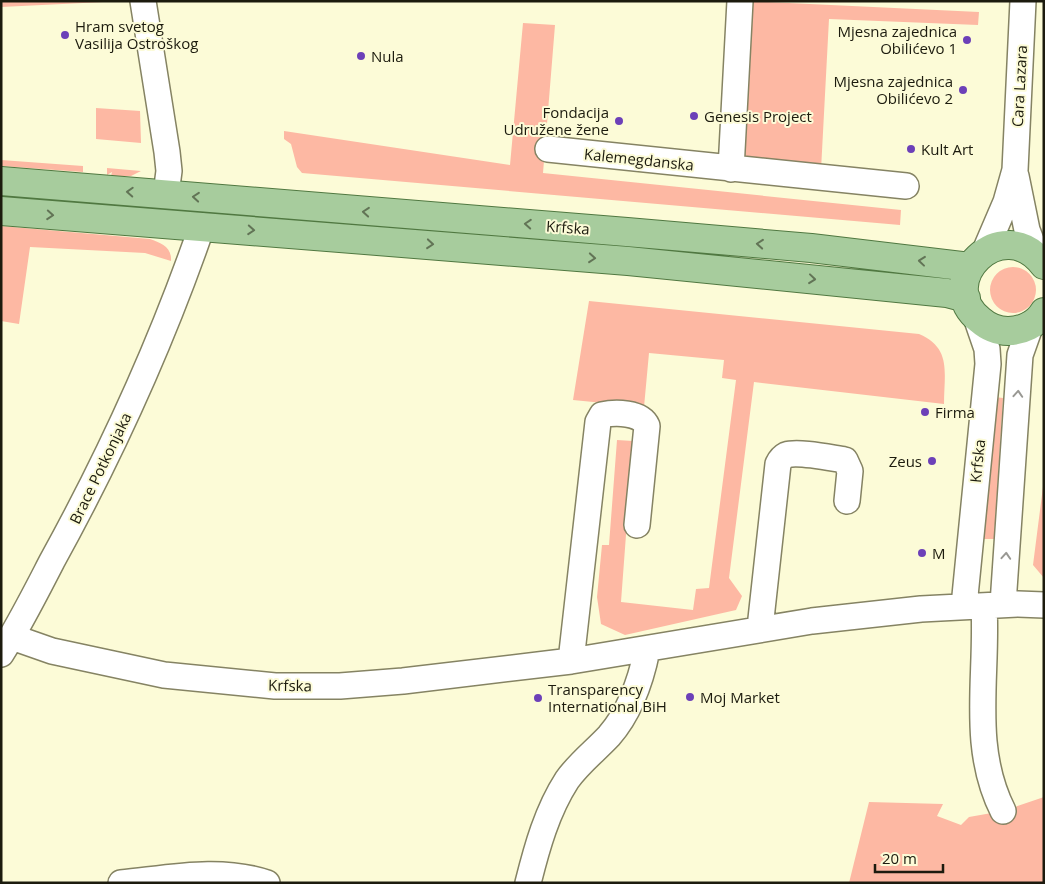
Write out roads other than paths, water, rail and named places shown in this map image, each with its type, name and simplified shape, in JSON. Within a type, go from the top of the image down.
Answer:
[{"type":"main road","name":"Krfska","points":[[1,181],[978,259],[1007,245],[1019,246],[1041,261]]},
{"type":"main road","name":"Krfska","points":[[1,211],[657,263],[947,293],[971,308]]},
{"type":"main road","points":[[978,259],[964,288],[971,308],[993,329],[1014,331],[1040,317]]},
{"type":"street","points":[[142,1],[167,152],[169,171],[166,194]]},
{"type":"street","points":[[731,169],[740,1]]},
{"type":"street","name":"Cara Lazara","points":[[978,259],[1006,202],[1014,170],[1023,1]]},
{"type":"street","name":"Kalemegdanska","points":[[548,149],[906,186]]},
{"type":"street","name":"Cara Lazara","points":[[1014,170],[1026,230],[1041,261]]},
{"type":"street","name":"Brace Potkonjaka","points":[[133,220],[167,232],[181,244],[185,261],[183,274]]},
{"type":"street","name":"Brace Potkonjaka","points":[[7,645],[120,430],[202,226]]},
{"type":"street","name":"Krfska","points":[[971,308],[987,349],[988,364],[983,605],[986,638],[982,734],[987,771],[992,790],[1003,811]]},
{"type":"street","name":"Krfska","points":[[983,605],[1020,355],[1040,317]]},
{"type":"street","points":[[571,661],[598,422],[602,415],[611,413],[636,416],[641,418],[646,426],[637,525]]},
{"type":"street","points":[[760,628],[780,459],[793,454],[845,460],[850,471],[847,501]]},
{"type":"street","name":"Krfska","points":[[7,645],[52,651],[164,675],[275,686],[340,686],[402,681],[571,661],[647,650],[760,628],[911,610],[983,605],[1044,606]]},
{"type":"street","points":[[528,883],[548,814],[578,764],[608,737],[618,724],[633,698],[647,650]]},
{"type":"street","points":[[121,883],[222,874],[246,876],[267,883]]},
{"type":"place","name":"Hram svetog Vasilija Ostroškog","points":[[65,35]]},
{"type":"place","name":"Mjesna zajednica Obilićevo 1","points":[[967,40]]},
{"type":"place","name":"Nula","points":[[361,56]]},
{"type":"place","name":"Mjesna zajednica Obilićevo 2","points":[[963,90]]},
{"type":"place","name":"Genesis Project","points":[[694,116]]},
{"type":"place","name":"Fondacija Udružene žene","points":[[619,121]]},
{"type":"place","name":"Kult Art","points":[[911,149]]},
{"type":"place","name":"Firma","points":[[925,412]]},
{"type":"place","name":"Zeus","points":[[932,461]]},
{"type":"place","name":"M","points":[[922,553]]},
{"type":"place","name":"Moj Market","points":[[690,697]]},
{"type":"place","name":"Transparency International BiH","points":[[538,698]]}]
